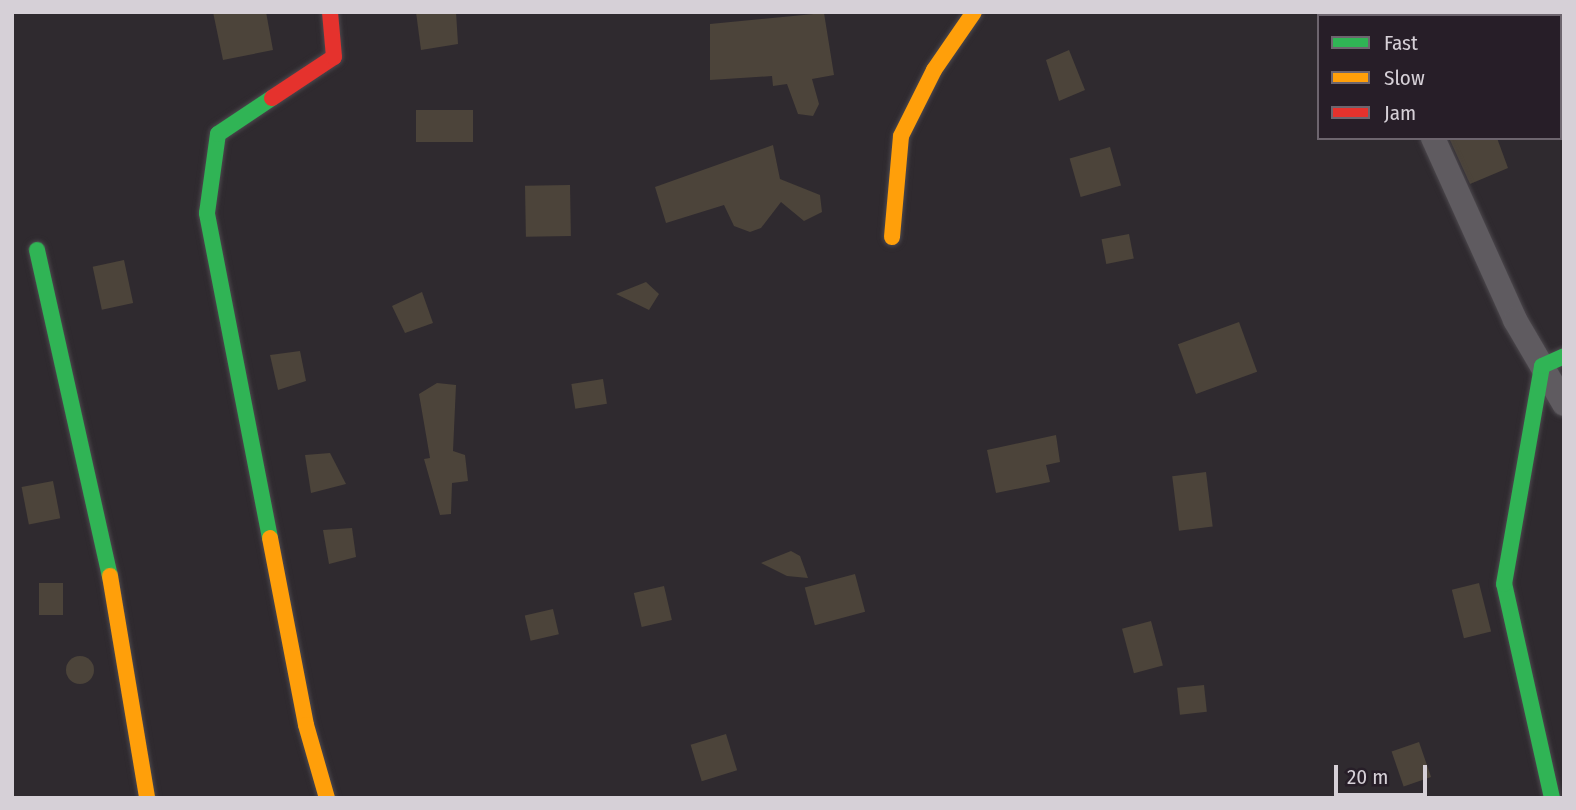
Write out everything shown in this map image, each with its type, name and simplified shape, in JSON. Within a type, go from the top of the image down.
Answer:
[{"type":"street","points":[[327,798],[306,725],[206,213],[218,134],[334,57],[330,12]]},
{"type":"street","points":[[892,237],[901,136],[934,70],[974,12]]},
{"type":"street","points":[[1434,140],[1515,320],[1553,361],[1564,404]]},
{"type":"street","points":[[37,250],[92,482],[127,663],[147,798]]},
{"type":"street","points":[[1552,798],[1504,584],[1553,361]]},
{"type":"building","points":[[213,12],[266,12],[273,50],[223,60]]},
{"type":"building","points":[[416,12],[456,12],[458,44],[421,50]]},
{"type":"building","points":[[824,13],[834,75],[812,79],[819,104],[813,116],[798,114],[787,84],[773,86],[772,76],[710,80],[710,24]]},
{"type":"building","points":[[1069,50],[1085,90],[1059,101],[1046,60]]},
{"type":"building","points":[[416,110],[473,110],[473,142],[416,142]]},
{"type":"building","points":[[1450,140],[1498,140],[1508,168],[1470,184]]},
{"type":"building","points":[[773,145],[780,179],[820,195],[822,212],[804,221],[781,202],[761,228],[750,232],[734,226],[724,205],[666,223],[655,187]]},
{"type":"building","points":[[1110,147],[1121,185],[1081,197],[1070,159]]},
{"type":"building","points":[[570,185],[571,236],[526,237],[525,186]]},
{"type":"building","points":[[1129,234],[1134,259],[1106,264],[1102,239]]},
{"type":"building","points":[[124,260],[133,303],[102,310],[93,267]]},
{"type":"building","points":[[646,282],[659,294],[649,310],[616,294]]},
{"type":"building","points":[[422,292],[433,323],[405,333],[392,306]]},
{"type":"building","points":[[1239,322],[1257,372],[1196,394],[1178,344]]},
{"type":"building","points":[[300,351],[306,381],[278,390],[270,355]]},
{"type":"building","points":[[603,379],[607,404],[575,409],[571,384]]},
{"type":"building","points":[[437,383],[456,385],[453,451],[465,455],[468,481],[452,483],[451,514],[440,515],[424,459],[430,458],[419,394]]},
{"type":"building","points":[[1056,435],[1060,462],[1046,465],[1050,482],[996,493],[987,450]]},
{"type":"building","points":[[330,453],[346,484],[311,493],[305,455]]},
{"type":"building","points":[[1206,472],[1213,527],[1179,531],[1172,476]]},
{"type":"building","points":[[53,481],[60,518],[29,524],[22,487]]},
{"type":"building","points":[[352,528],[356,557],[329,564],[323,530]]},
{"type":"building","points":[[791,551],[800,556],[808,578],[787,576],[761,563]]},
{"type":"building","points":[[855,574],[865,612],[815,625],[805,587]]},
{"type":"building","points":[[39,583],[63,583],[63,615],[39,615]]},
{"type":"building","points":[[1479,583],[1491,632],[1464,638],[1452,590]]},
{"type":"building","points":[[664,586],[672,620],[642,627],[634,593]]},
{"type":"building","points":[[553,609],[559,634],[531,641],[525,616]]},
{"type":"building","points":[[1151,621],[1163,665],[1134,673],[1122,629]]},
{"type":"building","points":[[80,656],[90,660],[94,670],[90,680],[80,684],[70,680],[66,670],[70,660]]},
{"type":"building","points":[[1204,685],[1207,712],[1180,715],[1177,688]]},
{"type":"building","points":[[726,734],[737,770],[702,781],[691,745]]},
{"type":"building","points":[[1419,742],[1431,777],[1404,786],[1392,751]]},
{"type":"traffic: fast","points":[[270,538],[207,213],[218,134],[272,98]]},
{"type":"traffic: fast","points":[[37,250],[110,576]]},
{"type":"traffic: fast","points":[[1552,798],[1504,584],[1542,366],[1564,356]]},
{"type":"traffic: slow","points":[[892,237],[901,136],[934,70],[974,12]]},
{"type":"traffic: slow","points":[[270,538],[306,725],[327,798]]},
{"type":"traffic: slow","points":[[110,576],[147,798]]},
{"type":"traffic: jam","points":[[272,98],[334,57],[330,12]]}]
